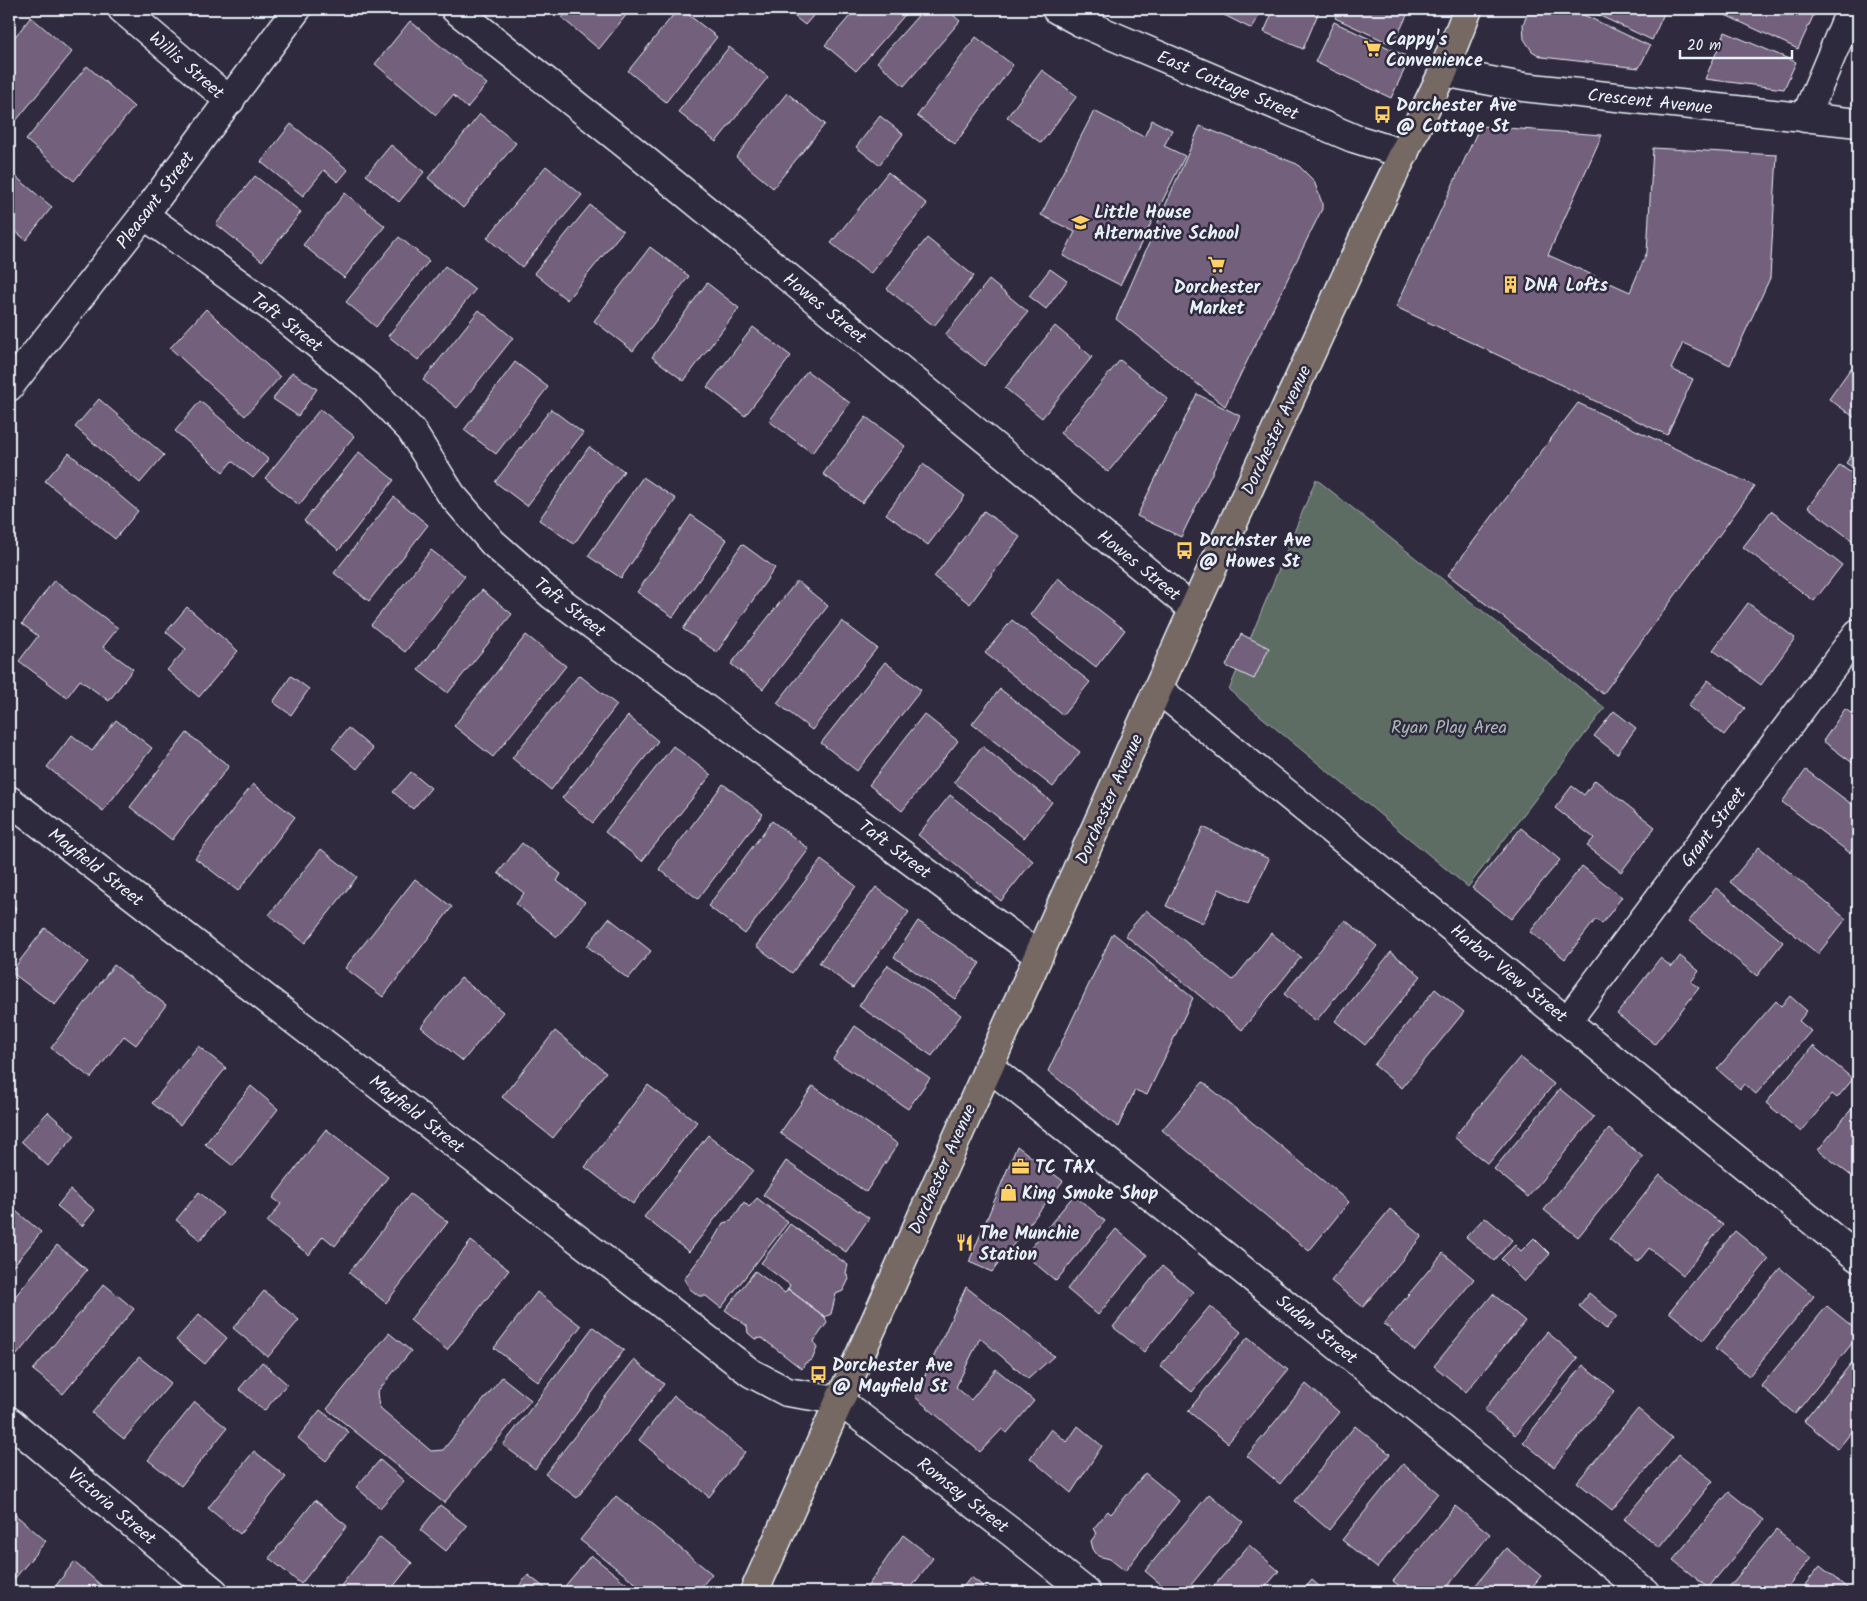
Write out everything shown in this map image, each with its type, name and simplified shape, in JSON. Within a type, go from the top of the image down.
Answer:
[{"type":"main road","name":"Dorchester Avenue","points":[[754,1592],[838,1400],[1158,689],[1443,72],[1468,9]]},
{"type":"street","name":"Willis Street","points":[[122,9],[230,101]]},
{"type":"street","name":"Pleasant Street","points":[[12,375],[144,215],[297,9]]},
{"type":"street","name":"Howes Street","points":[[455,9],[629,147],[1194,610]]},
{"type":"street","name":"East Cottage Street","points":[[1056,9],[1080,22],[1353,138],[1404,154]]},
{"type":"street","points":[[1804,118],[1851,9]]},
{"type":"street","name":"Crescent Avenue","points":[[1443,72],[1504,84],[1858,123]]},
{"type":"street","name":"Taft Street","points":[[144,215],[271,307],[367,385],[411,430],[451,494],[493,543],[552,595],[1038,955]]},
{"type":"street","name":"Grant Street","points":[[1568,1020],[1858,633]]},
{"type":"street","name":"Harbor View Street","points":[[1158,689],[1568,1020],[1858,1258]]},
{"type":"street","name":"Mayfield Street","points":[[9,800],[751,1373],[787,1392],[838,1400]]},
{"type":"street","name":"Sudan Street","points":[[988,1066],[1646,1592]]},
{"type":"street","name":"Romsey Street","points":[[838,1400],[1004,1526],[1086,1592]]},
{"type":"street","name":"Victoria Street","points":[[9,1420],[214,1592]]},
{"type":"green space","name":"Ryan Play Area","points":[[1316,479],[1605,708],[1468,887],[1229,690]]},
{"type":"building","points":[[569,9],[631,9],[599,49],[562,18]]},
{"type":"building","points":[[678,9],[681,9],[717,37],[666,102],[628,71]]},
{"type":"building","points":[[785,9],[819,9],[805,25]]},
{"type":"building","points":[[856,9],[910,9],[856,71],[825,45]]},
{"type":"building","points":[[924,9],[946,9],[960,21],[904,86],[877,62]]},
{"type":"building","points":[[1218,9],[1262,9],[1252,29],[1216,11]]},
{"type":"building","points":[[1274,9],[1320,9],[1303,49],[1264,32]]},
{"type":"building","points":[[1339,9],[1410,9],[1393,45],[1335,18]]},
{"type":"building","points":[[1530,9],[1571,9],[1650,46],[1639,68],[1542,57],[1532,51],[1524,39],[1523,24]]},
{"type":"building","points":[[1585,9],[1666,9],[1652,40]]},
{"type":"building","points":[[1723,9],[1808,9],[1815,12],[1798,49],[1721,13]]},
{"type":"building","points":[[31,17],[72,52],[11,127],[9,124],[9,44]]},
{"type":"building","points":[[410,21],[487,84],[467,108],[453,95],[436,115],[375,64]]},
{"type":"building","points":[[1334,22],[1410,58],[1391,98],[1315,62]]},
{"type":"building","points":[[1725,32],[1796,62],[1784,89],[1705,79]]},
{"type":"building","points":[[976,37],[1013,65],[955,144],[917,116]]},
{"type":"building","points":[[729,47],[768,77],[716,142],[678,112]]},
{"type":"building","points":[[87,66],[134,107],[74,181],[26,140]]},
{"type":"building","points":[[1042,70],[1077,96],[1041,143],[1007,117]]},
{"type":"building","points":[[787,93],[825,124],[773,188],[736,157]]},
{"type":"building","points":[[1094,111],[1144,137],[1152,120],[1172,130],[1164,146],[1185,156],[1120,285],[1063,256],[1075,232],[1041,215]]},
{"type":"building","points":[[480,114],[516,143],[463,208],[428,178]]},
{"type":"building","points":[[880,116],[903,134],[879,165],[856,147]]},
{"type":"building","points":[[291,124],[348,170],[338,182],[324,170],[303,196],[261,162]]},
{"type":"building","name":"Dorchester Market","points":[[1200,126],[1297,164],[1314,181],[1322,203],[1322,209],[1225,406],[1116,319]]},
{"type":"building","name":"DNA Lofts","points":[[1480,126],[1602,135],[1548,255],[1630,292],[1647,252],[1653,148],[1777,155],[1770,278],[1730,365],[1683,343],[1671,369],[1693,379],[1667,435],[1396,307]]},
{"type":"building","points":[[391,145],[424,172],[399,202],[366,175]]},
{"type":"building","points":[[546,166],[582,195],[522,267],[487,238]]},
{"type":"building","points":[[9,171],[52,207],[26,240],[9,226]]},
{"type":"building","points":[[888,172],[927,204],[870,274],[831,243]]},
{"type":"building","points":[[255,176],[301,212],[262,261],[216,224]]},
{"type":"building","points":[[345,193],[385,226],[344,278],[303,245]]},
{"type":"building","points":[[590,205],[623,231],[567,300],[534,273]]},
{"type":"building","points":[[399,237],[429,261],[376,327],[346,302]]},
{"type":"building","points":[[927,238],[974,276],[934,326],[887,289]]},
{"type":"building","points":[[650,247],[689,276],[633,351],[594,321]]},
{"type":"building","points":[[445,266],[475,290],[418,360],[388,336]]},
{"type":"building","points":[[1050,269],[1067,281],[1046,309],[1029,296]]},
{"type":"building","points":[[989,280],[1028,312],[984,366],[945,335]]},
{"type":"building","points":[[707,283],[739,308],[684,381],[652,357]]},
{"type":"building","points":[[206,309],[280,377],[245,416],[170,348]]},
{"type":"building","points":[[479,310],[513,338],[457,408],[423,380]]},
{"type":"building","points":[[1055,326],[1092,357],[1042,418],[1005,388]]},
{"type":"building","points":[[753,327],[791,356],[745,416],[707,387]]},
{"type":"building","points":[[1120,360],[1168,399],[1108,472],[1060,433]]},
{"type":"building","points":[[515,362],[548,387],[496,454],[464,430]]},
{"type":"building","points":[[1851,368],[1858,373],[1858,420],[1829,399]]},
{"type":"building","points":[[807,371],[850,403],[812,453],[769,421]]},
{"type":"building","points":[[292,372],[317,389],[298,416],[273,399]]},
{"type":"building","points":[[1197,394],[1240,416],[1181,537],[1137,516]]},
{"type":"building","points":[[99,399],[164,455],[140,483],[75,427]]},
{"type":"building","points":[[200,401],[269,460],[253,478],[232,461],[223,472],[175,431]]},
{"type":"building","points":[[1578,403],[1755,486],[1603,694],[1448,575]]},
{"type":"building","points":[[320,409],[354,436],[299,505],[265,478]]},
{"type":"building","points":[[551,409],[583,433],[527,506],[495,482]]},
{"type":"building","points":[[866,417],[905,446],[862,503],[823,474]]},
{"type":"building","points":[[1858,446],[1858,471],[1846,463]]},
{"type":"building","points":[[589,447],[624,471],[574,544],[539,520]]},
{"type":"building","points":[[359,452],[394,480],[339,550],[304,521]]},
{"type":"building","points":[[69,453],[138,511],[115,539],[45,481]]},
{"type":"building","points":[[923,464],[965,496],[928,545],[886,514]]},
{"type":"building","points":[[1840,465],[1858,478],[1858,545],[1808,507]]},
{"type":"building","points":[[643,477],[676,499],[621,578],[588,556]]},
{"type":"building","points":[[394,497],[428,525],[369,601],[334,573]]},
{"type":"building","points":[[984,511],[1020,537],[970,604],[934,577]]},
{"type":"building","points":[[1771,511],[1842,565],[1814,601],[1743,547]]},
{"type":"building","points":[[691,515],[727,540],[673,617],[637,592]]},
{"type":"building","points":[[742,544],[775,568],[717,652],[683,629]]},
{"type":"building","points":[[431,550],[465,576],[405,652],[371,625]]},
{"type":"building","points":[[1058,578],[1125,630],[1096,667],[1030,615]]},
{"type":"building","points":[[54,580],[118,628],[103,647],[133,669],[109,701],[80,680],[67,697],[19,661],[38,636],[22,624]]},
{"type":"building","points":[[797,581],[828,606],[763,689],[731,664]]},
{"type":"building","points":[[482,590],[512,614],[448,693],[418,670]]},
{"type":"building","points":[[1748,603],[1795,638],[1761,685],[1713,650]]},
{"type":"building","points":[[187,607],[238,651],[199,697],[167,670],[186,649],[166,632]]},
{"type":"building","points":[[1012,620],[1090,682],[1063,715],[985,653]]},
{"type":"building","points":[[842,621],[877,648],[812,730],[777,703]]},
{"type":"building","points":[[1241,634],[1269,648],[1254,679],[1226,666]]},
{"type":"building","points":[[526,635],[566,666],[493,757],[454,726]]},
{"type":"building","points":[[885,662],[921,690],[857,771],[821,743]]},
{"type":"building","points":[[579,675],[617,705],[551,790],[512,758]]},
{"type":"building","points":[[291,676],[309,689],[291,715],[273,702]]},
{"type":"building","points":[[1708,680],[1745,708],[1724,735],[1688,706]]},
{"type":"building","points":[[1000,689],[1080,752],[1053,787],[972,724]]},
{"type":"building","points":[[1845,709],[1858,718],[1858,767],[1823,741]]},
{"type":"building","points":[[1614,711],[1636,728],[1617,754],[1594,736]]},
{"type":"building","points":[[924,714],[958,741],[902,811],[869,785]]},
{"type":"building","points":[[628,716],[658,741],[593,823],[562,798]]},
{"type":"building","points":[[116,720],[152,748],[103,811],[47,767],[72,735],[92,751]]},
{"type":"building","points":[[348,728],[373,749],[357,769],[332,748]]},
{"type":"building","points":[[187,733],[229,766],[172,840],[130,807]]},
{"type":"building","points":[[673,746],[711,775],[642,861],[605,832]]},
{"type":"building","points":[[982,746],[1052,802],[1024,838],[954,782]]},
{"type":"building","points":[[1806,770],[1858,809],[1858,841],[1850,853],[1782,802]]},
{"type":"building","points":[[411,772],[431,788],[413,809],[393,792]]},
{"type":"building","points":[[1595,780],[1655,827],[1621,872],[1587,846],[1594,838],[1555,808],[1572,786],[1584,795]]},
{"type":"building","points":[[253,784],[295,817],[238,891],[195,858]]},
{"type":"building","points":[[723,784],[763,814],[698,899],[659,869]]},
{"type":"building","points":[[950,795],[1033,861],[1001,901],[918,835]]},
{"type":"building","points":[[772,821],[809,849],[745,934],[708,906]]},
{"type":"building","points":[[1203,827],[1269,859],[1248,903],[1219,889],[1203,923],[1166,906]]},
{"type":"building","points":[[1521,828],[1560,860],[1511,919],[1472,888]]},
{"type":"building","points":[[522,843],[561,874],[557,881],[585,902],[557,937],[516,904],[524,893],[498,873]]},
{"type":"building","points":[[1759,847],[1846,919],[1818,954],[1730,882]]},
{"type":"building","points":[[321,849],[357,877],[305,943],[269,915]]},
{"type":"building","points":[[821,860],[856,886],[792,973],[756,946]]},
{"type":"building","points":[[1582,866],[1622,897],[1602,924],[1596,919],[1565,959],[1530,932]]},
{"type":"building","points":[[415,879],[452,907],[383,997],[345,968]]},
{"type":"building","points":[[876,887],[909,912],[853,988],[819,963]]},
{"type":"building","points":[[1716,888],[1783,942],[1757,976],[1689,921]]},
{"type":"building","points":[[9,902],[16,908],[9,917]]},
{"type":"building","points":[[1146,910],[1233,980],[1271,933],[1301,957],[1242,1030],[1125,935]]},
{"type":"building","points":[[609,918],[651,951],[628,979],[587,946]]},
{"type":"building","points":[[1345,920],[1377,946],[1316,1021],[1284,994]]},
{"type":"building","points":[[918,921],[980,963],[955,999],[894,957]]},
{"type":"building","points":[[45,928],[88,962],[55,1005],[11,972]]},
{"type":"building","points":[[1113,933],[1193,998],[1147,1095],[1135,1090],[1118,1127],[1048,1071]]},
{"type":"building","points":[[1391,952],[1421,976],[1365,1045],[1335,1021]]},
{"type":"building","points":[[1680,956],[1699,971],[1691,982],[1699,988],[1655,1044],[1617,1014],[1660,958],[1672,967]]},
{"type":"building","points":[[114,965],[166,1005],[136,1045],[124,1036],[91,1078],[51,1048]]},
{"type":"building","points":[[888,965],[961,1015],[932,1056],[859,1006]]},
{"type":"building","points":[[461,978],[503,1012],[463,1061],[421,1027]]},
{"type":"building","points":[[1435,989],[1464,1012],[1402,1088],[1374,1065]]},
{"type":"building","points":[[1790,996],[1807,1011],[1799,1021],[1811,1031],[1756,1094],[1744,1084],[1740,1089],[1717,1069],[1776,1001],[1781,1006]]},
{"type":"building","points":[[855,1026],[930,1078],[908,1109],[833,1059]]},
{"type":"building","points":[[555,1031],[606,1072],[553,1138],[502,1097]]},
{"type":"building","points":[[198,1046],[226,1068],[180,1125],[152,1103]]},
{"type":"building","points":[[1813,1046],[1853,1079],[1837,1098],[1832,1094],[1801,1132],[1766,1103]]},
{"type":"building","points":[[1520,1057],[1554,1084],[1488,1164],[1454,1137]]},
{"type":"building","points":[[1203,1082],[1349,1202],[1309,1251],[1162,1130]]},
{"type":"building","points":[[648,1085],[697,1122],[633,1204],[585,1167]]},
{"type":"building","points":[[251,1086],[278,1109],[233,1166],[205,1144]]},
{"type":"building","points":[[813,1086],[898,1144],[866,1192],[780,1133]]},
{"type":"building","points":[[1560,1089],[1594,1117],[1528,1197],[1494,1169]]},
{"type":"building","points":[[1858,1101],[1858,1173],[1854,1178],[1818,1150]]},
{"type":"building","points":[[48,1112],[75,1136],[48,1166],[21,1141]]},
{"type":"building","points":[[326,1129],[388,1177],[335,1246],[323,1236],[309,1255],[267,1222],[281,1204],[273,1198]]},
{"type":"building","points":[[1609,1129],[1643,1157],[1578,1237],[1544,1210]]},
{"type":"building","points":[[708,1135],[753,1170],[689,1252],[644,1217]]},
{"type":"building","points":[[1017,1146],[1063,1181],[992,1272],[969,1262]]},
{"type":"building","points":[[786,1161],[869,1218],[846,1252],[763,1195]]},
{"type":"building","points":[[1660,1175],[1723,1225],[1683,1275],[1649,1248],[1638,1262],[1609,1239]]},
{"type":"building","points":[[70,1190],[95,1210],[82,1226],[57,1206]]},
{"type":"building","points":[[199,1192],[223,1213],[200,1240],[176,1220]]},
{"type":"building","points":[[410,1194],[448,1222],[386,1303],[349,1273]]},
{"type":"building","points":[[1074,1195],[1105,1221],[1056,1281],[1025,1255]]},
{"type":"building","points":[[757,1198],[788,1222],[721,1308],[706,1296],[699,1296],[690,1289],[684,1279],[712,1242],[723,1223],[731,1221],[744,1202],[749,1207]]},
{"type":"building","points":[[11,1207],[41,1232],[9,1271],[9,1210]]},
{"type":"building","points":[[1390,1209],[1422,1236],[1363,1307],[1331,1281]]},
{"type":"building","points":[[1485,1217],[1512,1240],[1494,1261],[1466,1237]]},
{"type":"building","points":[[790,1224],[848,1265],[846,1273],[849,1279],[843,1291],[836,1294],[831,1314],[825,1317],[788,1289],[790,1285],[761,1263]]},
{"type":"building","points":[[1116,1229],[1147,1255],[1098,1315],[1067,1289]]},
{"type":"building","points":[[1735,1231],[1769,1259],[1703,1340],[1669,1312]]},
{"type":"building","points":[[1534,1238],[1550,1254],[1524,1282],[1501,1259],[1515,1245],[1521,1251]]},
{"type":"building","points":[[471,1241],[509,1270],[447,1350],[410,1320]]},
{"type":"building","points":[[57,1245],[87,1270],[16,1356],[9,1350],[9,1304]]},
{"type":"building","points":[[1443,1253],[1474,1279],[1415,1351],[1384,1324]]},
{"type":"building","points":[[1162,1266],[1193,1292],[1144,1352],[1113,1327]]},
{"type":"building","points":[[1780,1268],[1814,1296],[1749,1376],[1715,1349]]},
{"type":"building","points":[[755,1271],[785,1293],[788,1289],[825,1317],[827,1323],[814,1341],[817,1348],[812,1360],[805,1363],[802,1369],[762,1338],[755,1339],[748,1333],[747,1326],[725,1310]]},
{"type":"building","points":[[104,1284],[134,1309],[63,1394],[33,1370]]},
{"type":"building","points":[[966,1287],[1054,1356],[1028,1379],[980,1338],[956,1387],[971,1400],[996,1369],[1034,1401],[1007,1433],[1002,1429],[980,1452],[915,1397]]},
{"type":"building","points":[[264,1291],[299,1320],[268,1357],[233,1328]]},
{"type":"building","points":[[537,1292],[581,1326],[538,1382],[494,1348]]},
{"type":"building","points":[[1589,1293],[1617,1316],[1606,1329],[1579,1306]]},
{"type":"building","points":[[1493,1294],[1525,1321],[1466,1392],[1434,1366]]},
{"type":"building","points":[[1210,1306],[1241,1332],[1192,1392],[1160,1366]]},
{"type":"building","points":[[1827,1306],[1858,1331],[1858,1336],[1795,1414],[1761,1386]]},
{"type":"building","points":[[199,1314],[227,1338],[205,1364],[176,1340]]},
{"type":"building","points":[[593,1327],[624,1350],[535,1469],[503,1445]]},
{"type":"building","points":[[1547,1332],[1578,1358],[1515,1435],[1484,1410]]},
{"type":"building","points":[[389,1333],[411,1351],[377,1392],[379,1407],[431,1451],[443,1450],[502,1377],[531,1400],[444,1503],[327,1409]]},
{"type":"building","points":[[1248,1337],[1288,1370],[1228,1443],[1188,1411]]},
{"type":"building","points":[[1858,1355],[1858,1424],[1838,1449],[1804,1421]]},
{"type":"building","points":[[139,1357],[171,1383],[124,1439],[92,1413]]},
{"type":"building","points":[[634,1360],[664,1384],[577,1498],[545,1474]]},
{"type":"building","points":[[262,1362],[287,1384],[264,1411],[239,1389]]},
{"type":"building","points":[[1583,1365],[1615,1391],[1554,1467],[1523,1442]]},
{"type":"building","points":[[1306,1384],[1339,1412],[1280,1484],[1247,1456]]},
{"type":"building","points":[[674,1396],[745,1452],[709,1497],[639,1440]]},
{"type":"building","points":[[195,1402],[227,1428],[181,1486],[148,1460]]},
{"type":"building","points":[[1638,1409],[1672,1438],[1612,1510],[1577,1482]]},
{"type":"building","points":[[320,1410],[349,1432],[326,1461],[298,1438]]},
{"type":"building","points":[[1078,1426],[1102,1446],[1071,1493],[1030,1458],[1051,1429],[1067,1442]]},
{"type":"building","points":[[1355,1426],[1390,1454],[1329,1530],[1295,1501]]},
{"type":"building","points":[[254,1451],[286,1477],[240,1534],[208,1508]]},
{"type":"building","points":[[1679,1454],[1713,1481],[1659,1548],[1624,1519]]},
{"type":"building","points":[[380,1460],[404,1481],[380,1508],[356,1487]]},
{"type":"building","points":[[1403,1464],[1438,1493],[1377,1568],[1342,1540]]},
{"type":"building","points":[[1145,1473],[1179,1501],[1125,1571],[1110,1559],[1098,1556],[1093,1549],[1091,1541],[1097,1533],[1093,1529],[1108,1511],[1111,1514]]},
{"type":"building","points":[[1729,1492],[1764,1520],[1708,1588],[1673,1560]]},
{"type":"building","points":[[1209,1494],[1243,1522],[1185,1592],[1170,1592],[1145,1571]]},
{"type":"building","points":[[616,1496],[712,1574],[697,1592],[647,1592],[580,1540]]},
{"type":"building","points":[[315,1500],[347,1526],[301,1584],[269,1558]]},
{"type":"building","points":[[440,1505],[467,1526],[446,1551],[420,1530]]},
{"type":"building","points":[[1455,1506],[1490,1534],[1443,1592],[1407,1592],[1393,1581]]},
{"type":"building","points":[[12,1512],[46,1541],[10,1584],[9,1516]]},
{"type":"building","points":[[1776,1530],[1811,1558],[1783,1592],[1725,1592]]},
{"type":"building","points":[[903,1535],[933,1558],[908,1592],[868,1592],[865,1590]]},
{"type":"building","points":[[380,1537],[412,1563],[389,1592],[336,1592]]},
{"type":"building","points":[[1249,1545],[1279,1571],[1261,1592],[1209,1592]]},
{"type":"building","points":[[1506,1548],[1541,1576],[1528,1592],[1470,1592]]},
{"type":"building","points":[[591,1555],[637,1592],[560,1592]]},
{"type":"building","points":[[74,1562],[109,1592],[51,1592]]},
{"type":"building","points":[[1820,1566],[1852,1592],[1799,1592]]},
{"type":"building","points":[[528,1575],[550,1592],[514,1592]]},
{"type":"building","points":[[971,1577],[991,1592],[959,1592]]},
{"type":"building","points":[[1312,1580],[1326,1592],[1301,1592]]},
{"type":"building","points":[[1551,1584],[1561,1592],[1544,1592]]},
{"type":"building","points":[[437,1585],[447,1592],[431,1592]]},
{"type":"place","name":"Cappy's Convenience","points":[[1372,49]]},
{"type":"place","name":"Dorchester Ave @ Cottage St","points":[[1382,115]]},
{"type":"place","name":"Little House Alternative School","points":[[1080,222]]},
{"type":"place","name":"Dorchester Market","points":[[1217,264]]},
{"type":"place","name":"DNA Lofts","points":[[1510,285]]},
{"type":"place","name":"Dorchster Ave @ Howes St","points":[[1185,550]]},
{"type":"place","name":"TC TAX","points":[[1021,1167]]},
{"type":"place","name":"King Smoke Shop","points":[[1008,1193]]},
{"type":"place","name":"The Munchie Station","points":[[965,1243]]},
{"type":"place","name":"Dorchester Ave @ Mayfield St","points":[[818,1375]]}]
